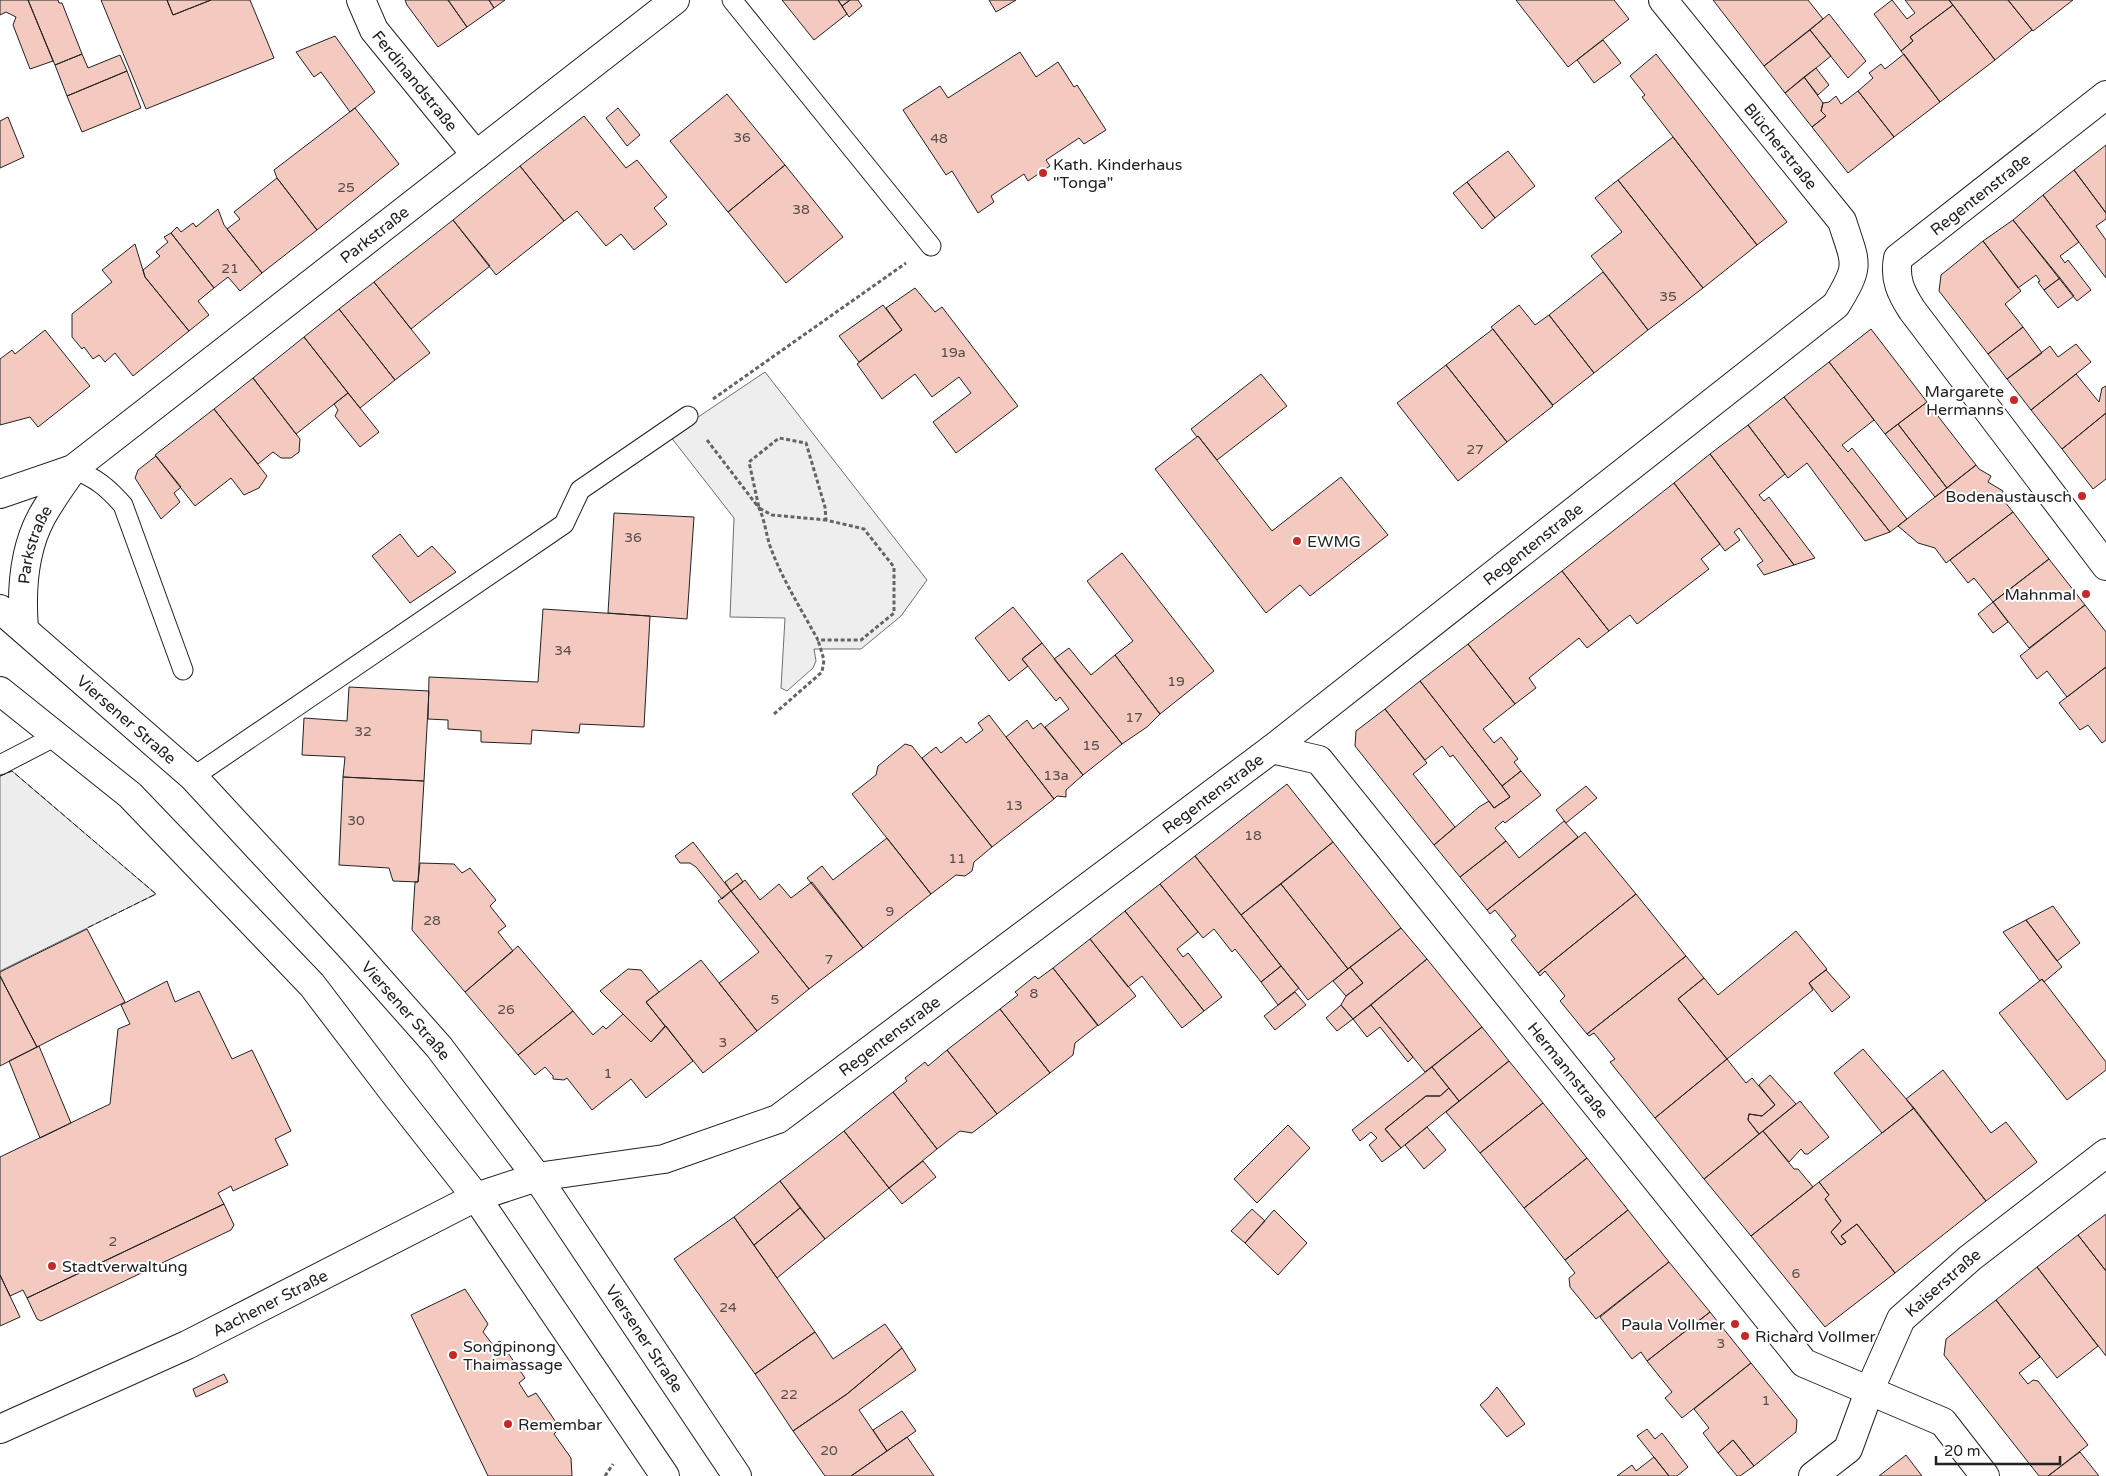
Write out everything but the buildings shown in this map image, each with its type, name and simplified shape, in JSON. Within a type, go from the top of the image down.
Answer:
[{"type":"street","name":"Ferdinandstraße","points":[[361,0],[374,30],[476,155]]},
{"type":"street","name":"Parkstraße","points":[[24,628],[22,603],[24,580],[33,537],[41,518],[73,469],[674,0]]},
{"type":"street","name":"Blücherstraße","points":[[1663,0],[1842,221],[1855,262],[1854,272],[1836,305]]},
{"type":"street","name":"Regentenstraße","points":[[2106,95],[1898,258],[1895,272],[1897,283],[1912,310],[2106,566]]},
{"type":"street","name":"Regentenstraße","points":[[537,1177],[664,1159],[778,1119],[1272,749],[1836,305]]},
{"type":"street","name":"Parkstraße","points":[[0,494],[73,469]]},
{"type":"street","name":"Viersener Straße","points":[[0,609],[24,628],[192,777],[353,950],[439,1047],[537,1177],[737,1476]]},
{"type":"street","points":[[0,691],[130,795],[312,985],[476,1197],[665,1476]]},
{"type":"street","name":"Hermannstraße","points":[[1272,749],[1319,760],[1804,1363],[1943,1422],[1985,1476]]},
{"type":"street","name":"Kaiserstraße","points":[[1813,1476],[1848,1449],[1870,1390],[1900,1320],[1970,1258],[2106,1153]]},
{"type":"street","name":"Aachener Straße","points":[[0,1430],[187,1345],[476,1197],[537,1177]]},
{"type":"lane","points":[[732,0],[932,246]]},
{"type":"lane","points":[[192,777],[564,524],[580,490],[688,416]]},
{"type":"lane","points":[[73,469],[108,487],[123,505],[183,670]]},
{"type":"lane","points":[[0,765],[56,736]]},
{"type":"path","points":[[818,640],[861,640],[894,613],[894,568],[864,529],[826,520],[772,515],[760,508],[688,416],[932,246]]},
{"type":"path","points":[[774,714],[822,672],[824,660],[818,640],[795,599],[770,545],[749,462],[779,438],[806,443],[825,507],[826,520]]},
{"type":"shaded area","points":[[765,372],[927,580],[901,616],[861,649],[814,649],[816,661],[813,668],[787,691],[781,688],[785,618],[730,617],[734,518],[670,436]]},
{"type":"shaded area","points":[[12,771],[156,894],[0,971],[0,776]]},
{"type":"fence","points":[[0,776],[12,771],[156,894],[87,928]]},
{"type":"place","name":"Kath. Kinderhaus \"Tonga\"","points":[[1043,173]]},
{"type":"place","name":"Margarete Hermanns","points":[[2014,400]]},
{"type":"place","name":"Bodenaustausch","points":[[2082,496]]},
{"type":"place","name":"EWMG","points":[[1297,541]]},
{"type":"place","name":"Mahnmal","points":[[2086,594]]},
{"type":"place","name":"Stadtverwaltung","points":[[52,1266]]},
{"type":"place","name":"Paula Vollmer","points":[[1735,1324]]},
{"type":"place","name":"Richard Vollmer","points":[[1745,1336]]},
{"type":"place","name":"Songpinong Thaimassage","points":[[453,1355]]},
{"type":"place","name":"Remembar","points":[[508,1424]]}]
